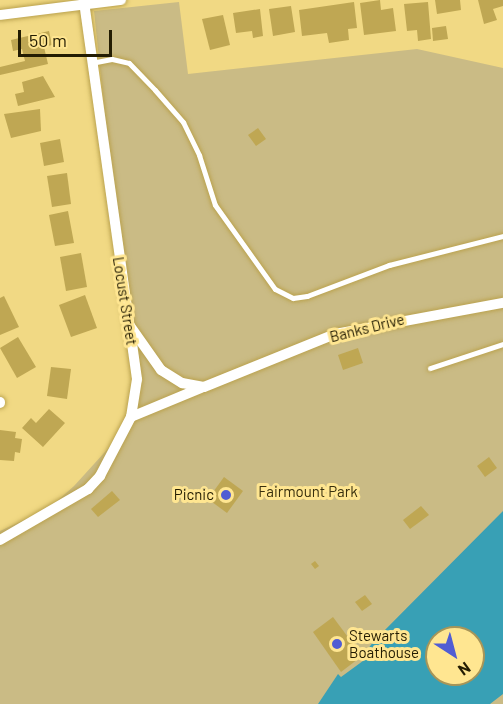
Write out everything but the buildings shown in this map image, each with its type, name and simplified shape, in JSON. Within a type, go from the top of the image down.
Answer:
[{"type":"street","points":[[0,15],[121,0]]},
{"type":"street","name":"Locust Street","points":[[0,540],[88,489],[100,476],[131,417],[137,379],[90,63],[84,3]]},
{"type":"street","name":"Banks Drive","points":[[131,417],[335,334],[503,303]]},
{"type":"street","points":[[128,322],[161,370],[182,383],[204,387]]},
{"type":"lane","points":[[90,63],[112,59],[129,63],[183,122],[199,155],[214,205],[275,289],[293,298],[307,296],[389,265],[503,236]]},
{"type":"lane","points":[[430,368],[503,344]]},
{"type":"green space","name":"Fairmount Park","points":[[179,2],[188,74],[417,49],[503,68],[503,704],[0,704],[0,531],[48,509],[74,486],[124,431],[134,397],[94,11]]},
{"type":"water","points":[[503,511],[503,694],[490,704],[318,704],[338,674],[341,677],[367,658],[364,654],[374,641]]},
{"type":"place","name":"Picnic","points":[[226,495]]},
{"type":"place","name":"Stewarts Boathouse","points":[[337,644]]}]
